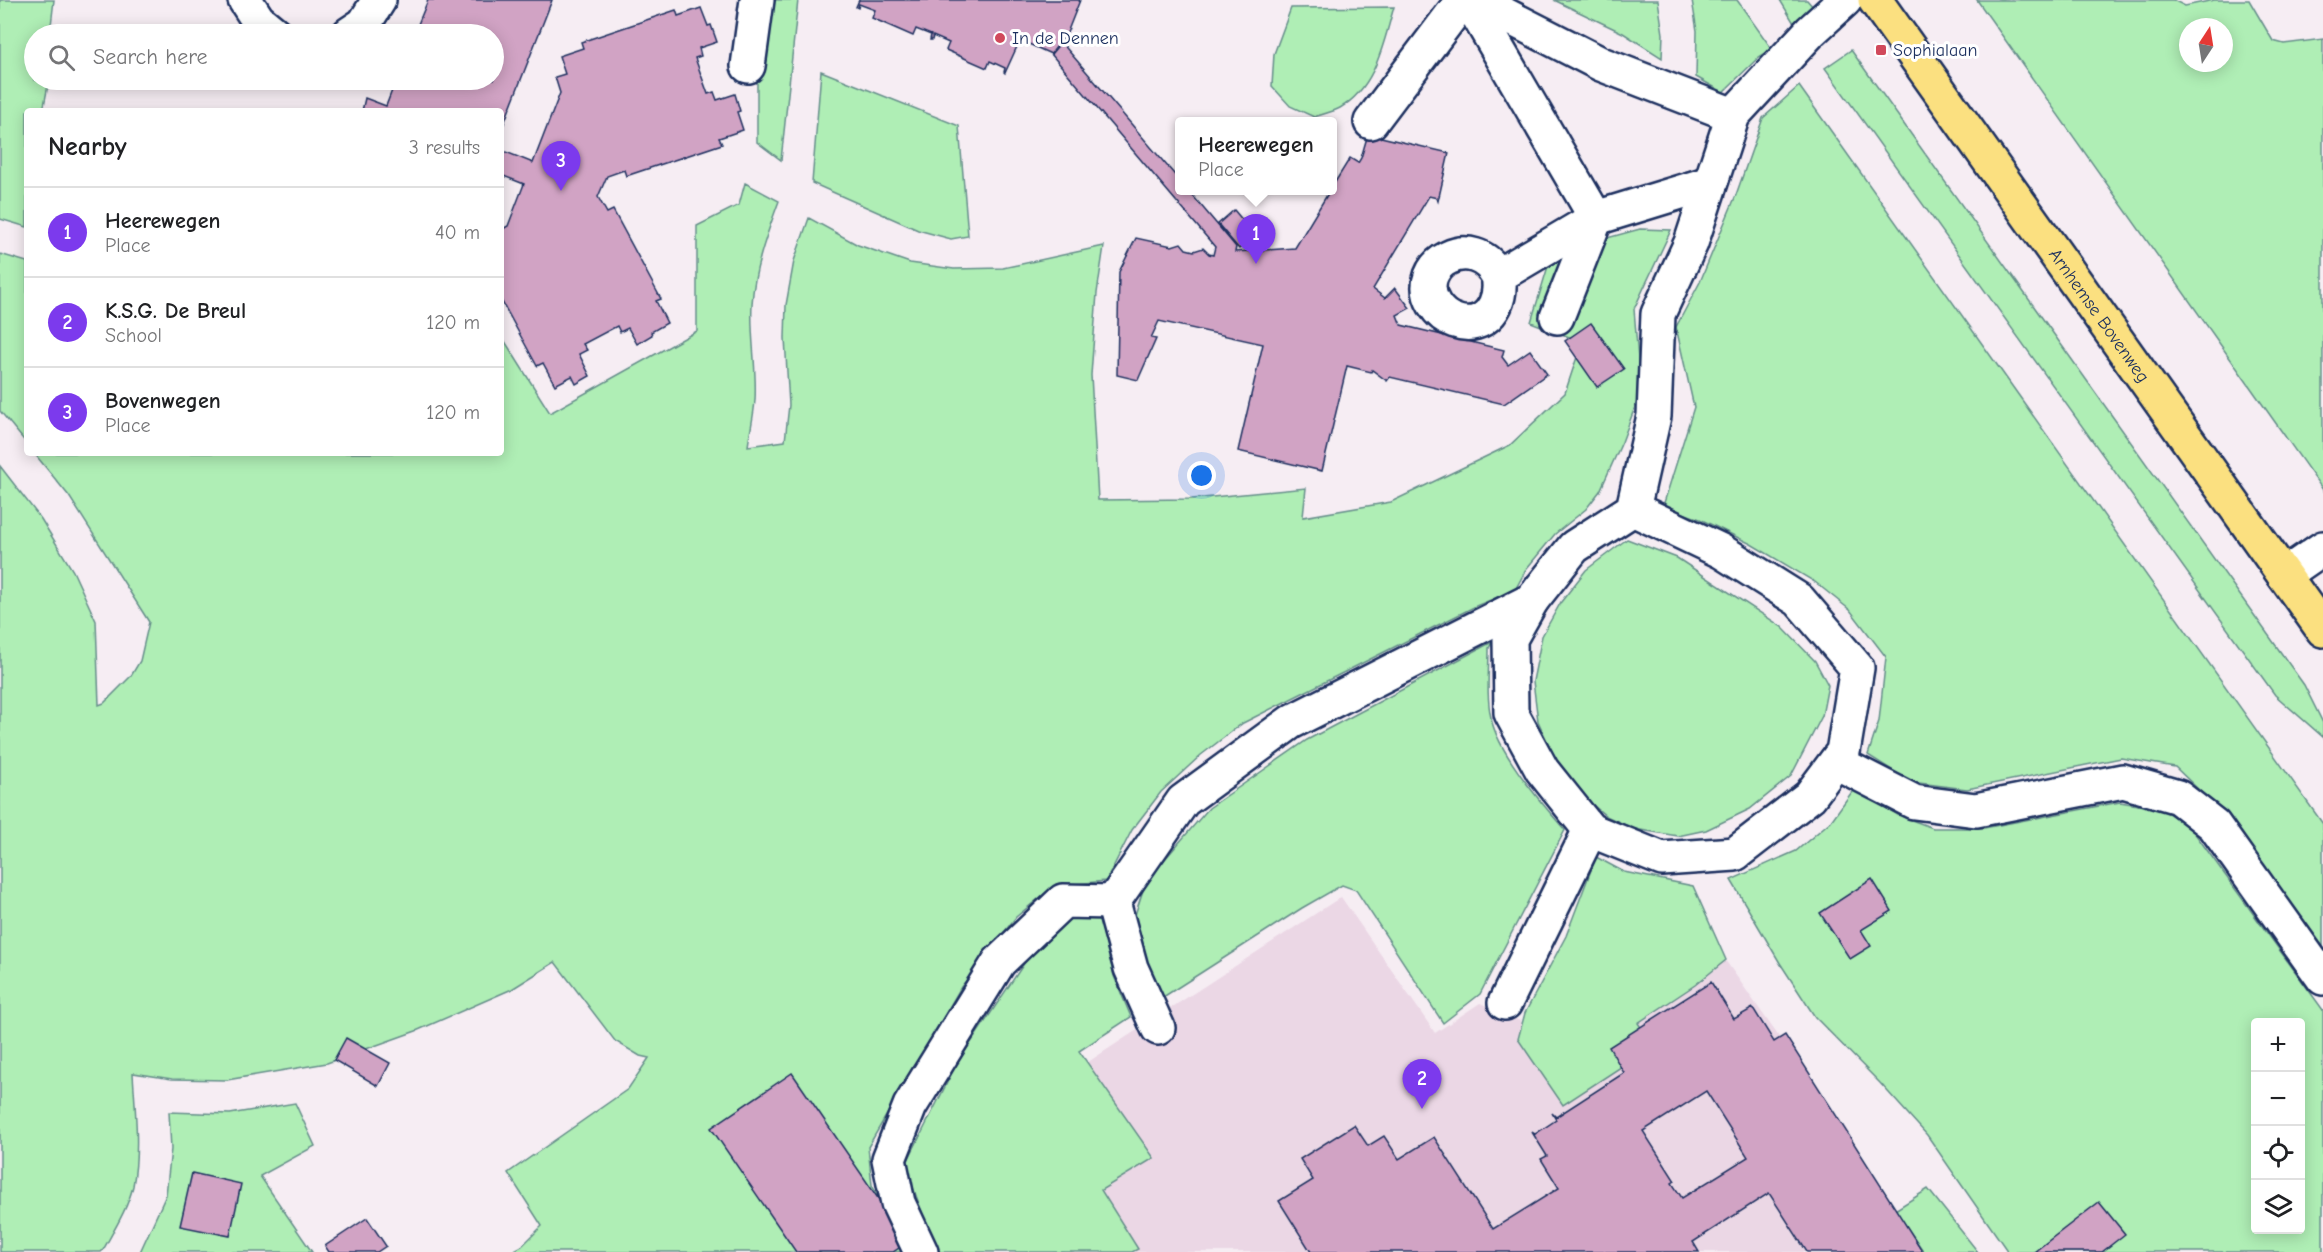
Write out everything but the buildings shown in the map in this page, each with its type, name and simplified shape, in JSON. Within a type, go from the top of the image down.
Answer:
[{"type":"main road","name":"Arnhemse Bovenweg","points":[[1875,0],[2323,630]]},
{"type":"street","points":[[245,0],[263,24]]},
{"type":"street","points":[[364,24],[379,0]]},
{"type":"street","points":[[748,66],[757,0]]},
{"type":"street","points":[[1371,122],[1463,0]]},
{"type":"street","points":[[1469,0],[1596,218]]},
{"type":"street","points":[[1476,0],[1601,64],[1733,115]]},
{"type":"street","points":[[1634,508],[1721,551],[1799,600],[1857,668],[1844,752],[1810,796],[1735,854],[1662,859],[1590,830],[1542,770],[1511,713],[1510,639],[1532,600],[1574,547],[1634,508],[1654,416],[1658,314],[1691,243],[1733,115],[1845,0]]},
{"type":"street","points":[[1498,276],[1596,218],[1710,183]]},
{"type":"street","points":[[1557,317],[1596,218]]},
{"type":"street","points":[[2284,575],[2323,548]]},
{"type":"street","points":[[1158,1028],[1131,968],[1113,902],[1183,801],[1292,722],[1532,600]]},
{"type":"street","points":[[1836,762],[1914,802],[1976,810],[2123,781],[2178,797],[2214,825],[2323,978]]},
{"type":"street","points":[[1505,1003],[1590,830]]},
{"type":"street","points":[[921,1252],[898,1203],[890,1159],[910,1106],[999,962],[1063,901],[1113,902]]},
{"type":"shaded area","points":[[1341,897],[1435,1033],[1480,1003],[1529,1025],[1695,917],[1784,1044],[1924,1252],[971,1252],[918,1173]]},
{"type":"green space","points":[[0,0],[54,0],[51,24],[24,24],[24,90],[47,90],[44,108],[24,108],[24,226],[0,219]]},
{"type":"green space","points":[[767,0],[798,0],[781,160],[757,142],[757,80],[765,35]]},
{"type":"green space","points":[[1554,0],[1658,0],[1663,34],[1662,58],[1623,33]]},
{"type":"green space","points":[[1692,0],[1737,0],[1772,49],[1759,57],[1723,92],[1696,77],[1697,31]]},
{"type":"green space","points":[[1780,0],[1807,0],[1820,15],[1798,30]]},
{"type":"green space","points":[[1977,0],[2173,0],[2185,6],[2214,0],[2249,0],[2273,41],[2284,44],[2323,39],[2323,490]]},
{"type":"green space","points":[[1394,7],[1382,50],[1370,77],[1362,89],[1340,108],[1314,117],[1290,106],[1272,86],[1274,54],[1291,8]]},
{"type":"green space","points":[[1851,50],[2304,685],[2323,723],[2323,737],[2275,695],[1825,68]]},
{"type":"green space","points":[[821,71],[959,126],[968,236],[951,239],[918,230],[812,183]]},
{"type":"green space","points":[[1799,86],[2323,824],[2323,950],[2227,817],[2175,767],[2121,758],[1967,789],[1911,782],[1868,755],[1879,721],[1886,657],[1850,610],[1815,582],[1751,544],[1700,519],[1663,506],[1694,407],[1676,327],[1700,282],[1736,195],[1763,118]]},
{"type":"green space","points":[[745,183],[779,201],[762,251],[753,291],[755,400],[748,446],[785,441],[789,405],[785,338],[786,305],[794,261],[809,218],[858,245],[910,263],[954,269],[1003,268],[1104,246],[1097,293],[1091,375],[1098,500],[1192,499],[1306,488],[1303,517],[1391,502],[1510,445],[1565,393],[1582,342],[1531,322],[1552,253],[1640,229],[1671,230],[1634,309],[1639,372],[1638,399],[1622,442],[1600,491],[1586,509],[1555,534],[1527,568],[1515,590],[1476,606],[1243,723],[1201,755],[1161,792],[1132,830],[1106,881],[1054,886],[1016,917],[961,987],[868,1147],[872,1185],[905,1252],[511,1252],[522,1246],[542,1226],[508,1173],[628,1089],[649,1058],[640,1056],[615,1041],[555,962],[512,989],[416,1031],[327,1063],[227,1080],[172,1079],[133,1073],[137,1144],[133,1186],[124,1211],[103,1250],[101,1252],[0,1252],[0,466],[41,519],[73,571],[96,621],[99,705],[104,703],[131,676],[140,661],[149,622],[69,496],[36,456],[504,456],[504,340],[550,413],[697,331],[697,226],[739,205]]},
{"type":"green space","points":[[0,254],[24,261],[24,440],[0,411]]},
{"type":"green space","points":[[1627,539],[1677,558],[1782,627],[1815,661],[1828,685],[1822,716],[1791,776],[1750,809],[1706,830],[1678,836],[1634,829],[1606,816],[1574,789],[1553,754],[1538,721],[1533,681],[1542,636],[1561,602],[1586,570]]},
{"type":"green space","points":[[1492,642],[1489,648],[1488,692],[1489,709],[1495,732],[1511,762],[1565,830],[1480,994],[1443,1023],[1356,890],[1342,885],[1160,999],[1133,921],[1146,881],[1209,808],[1307,740]]},
{"type":"green space","points":[[1854,789],[1898,815],[1933,828],[1984,828],[2120,802],[2162,809],[2191,828],[2323,1010],[2323,1252],[2008,1252],[1927,1135],[1815,1017],[1731,880],[1796,851],[1831,821]]},
{"type":"green space","points":[[1596,857],[1624,872],[1693,886],[1726,960],[1695,985],[1638,1023],[1653,1046],[1563,1105],[1518,1039],[1525,1013],[1566,936]]},
{"type":"green space","points":[[1071,915],[1100,916],[1114,976],[1131,1017],[1079,1051],[1154,1158],[1101,1190],[1138,1249],[1132,1252],[937,1252],[905,1166],[956,1065],[1025,962],[1049,931]]},
{"type":"green space","points":[[295,1103],[315,1146],[260,1176],[312,1252],[140,1252],[166,1195],[171,1149],[169,1112],[230,1114]]},
{"type":"green space","points":[[1928,1189],[1978,1252],[1924,1252],[1895,1210]]},
{"type":"place","name":"In de Dennen","points":[[1000,38]]},
{"type":"place","name":"Sophialaan","points":[[1881,50]]},
{"type":"place","name":"Bovenwegen","points":[[561,191]]},
{"type":"place","name":"Heerewegen","points":[[1256,264]]},
{"type":"place","name":"K.S.G. De Breul","points":[[1422,1109]]}]
